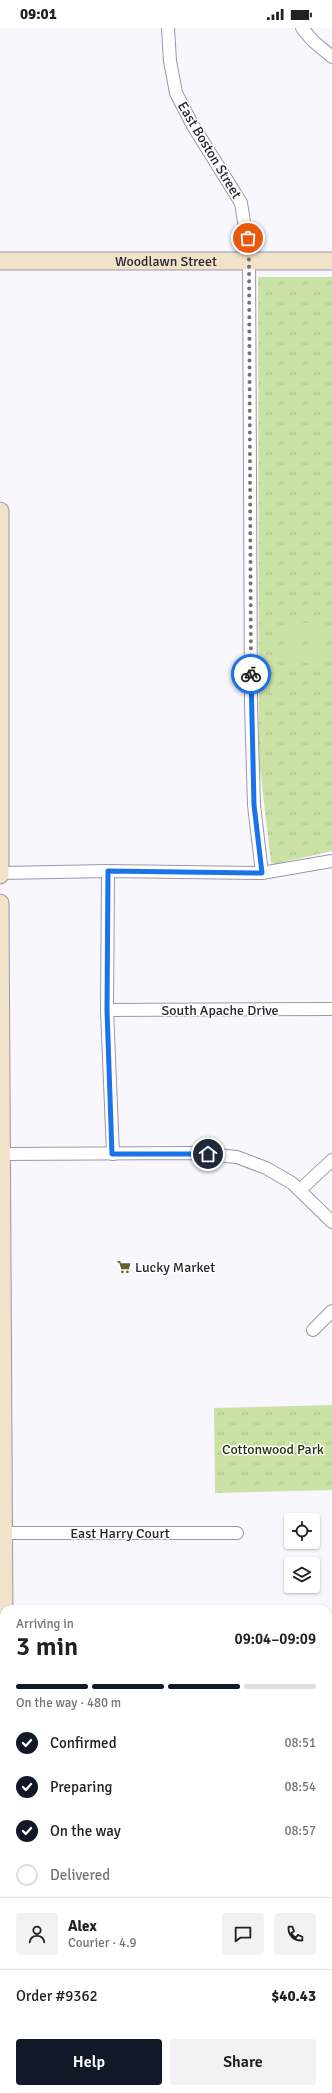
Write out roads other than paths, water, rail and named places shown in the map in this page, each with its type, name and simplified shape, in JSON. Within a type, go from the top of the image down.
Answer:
[{"type":"main road","name":"Woodlawn Street","points":[[0,261],[332,262]]},
{"type":"main road","points":[[0,511],[0,874]]},
{"type":"main road","points":[[0,903],[1,1408],[4,1605]]},
{"type":"street","name":"East Boston Street","points":[[168,28],[170,61],[176,93],[192,124],[241,203],[246,222],[249,262],[251,705],[254,805],[262,873]]},
{"type":"street","points":[[302,28],[313,41],[332,57]]},
{"type":"street","points":[[0,874],[108,871],[262,873],[332,862]]},
{"type":"street","points":[[108,871],[107,1010],[112,1154]]},
{"type":"street","name":"South Apache Drive","points":[[107,1010],[332,1009]]},
{"type":"street","points":[[1,1154],[208,1154],[237,1157],[266,1168],[300,1190],[332,1222]]},
{"type":"street","points":[[300,1190],[332,1160]]},
{"type":"street","points":[[313,1330],[332,1311]]},
{"type":"street","name":"East Harry Court","points":[[2,1533],[237,1533]]},
{"type":"place","name":"Lucky Market","points":[[124,1267]]},
{"type":"park label","name":"Cottonwood Park","points":[[273,1449]]}]
